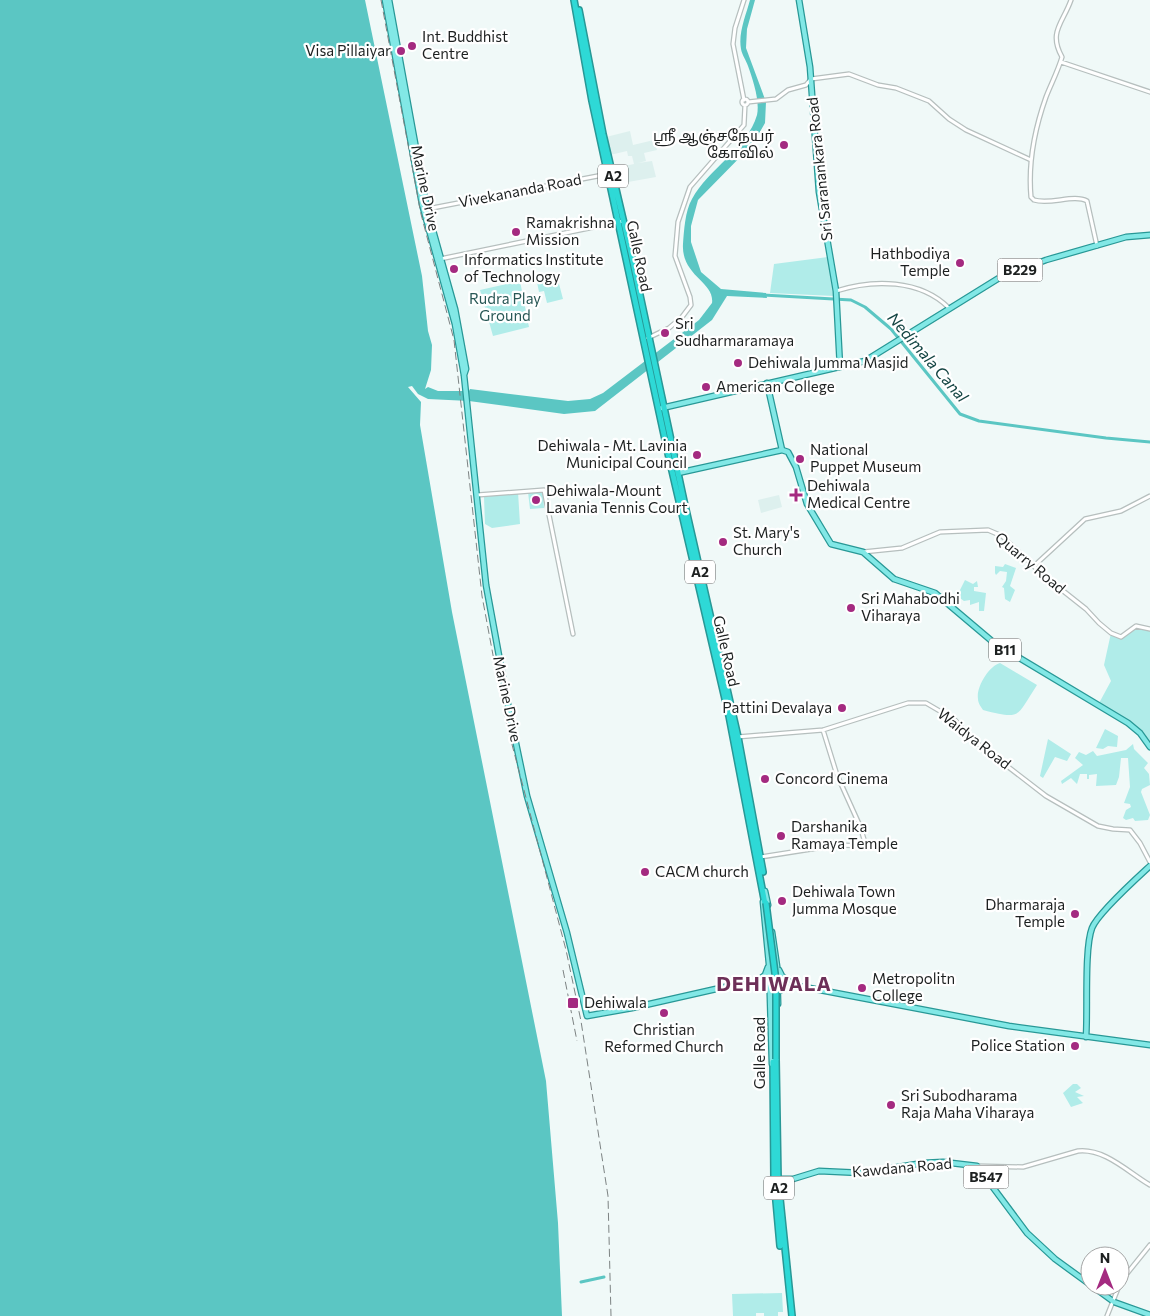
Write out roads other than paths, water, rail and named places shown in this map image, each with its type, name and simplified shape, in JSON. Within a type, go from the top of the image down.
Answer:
[{"type":"highway","name":"Galle Road","points":[[575,0],[661,409],[736,737],[761,857],[764,891]]},
{"type":"highway","name":"Galle Road","points":[[661,409],[678,473],[710,627]]},
{"type":"highway","name":"Galle Road","points":[[736,737],[766,903],[776,981],[776,1179],[790,1316]]},
{"type":"main road","name":"Marine Drive","points":[[385,0],[418,186],[459,324],[466,369],[464,375],[465,390],[468,403],[486,586],[510,717],[527,796],[567,933],[587,1016],[655,1003],[691,993],[755,983]]},
{"type":"main road","name":"Marine Drive","points":[[389,0],[428,209],[440,259]]},
{"type":"main road","name":"Sri Saranankara Road","points":[[799,0],[811,79],[819,192],[838,304],[840,367]]},
{"type":"main road","name":"B229","points":[[661,409],[865,361],[898,343],[950,308],[1006,276],[1046,260],[1126,237],[1150,235]]},
{"type":"main road","points":[[678,473],[782,450],[767,384]]},
{"type":"main road","name":"B11","points":[[782,450],[790,454],[807,504],[831,544],[862,552],[886,574],[935,593],[993,642],[1128,724],[1140,733],[1150,746]]},
{"type":"main road","points":[[1086,1037],[1088,961],[1092,929],[1150,864]]},
{"type":"main road","points":[[764,891],[775,948],[778,982],[775,1077]]},
{"type":"main road","points":[[764,891],[775,1077]]},
{"type":"main road","points":[[768,948],[773,950],[775,948]]},
{"type":"main road","points":[[755,983],[765,974],[769,964]]},
{"type":"main road","points":[[777,966],[782,976],[794,984]]},
{"type":"main road","points":[[755,983],[778,982],[794,984],[1009,1026],[1150,1045]]},
{"type":"main road","points":[[755,983],[763,985],[770,996]]},
{"type":"main road","points":[[778,991],[794,984]]},
{"type":"main road","points":[[770,1004],[774,1002],[778,1004]]},
{"type":"main road","name":"Kawdana Road","points":[[776,1179],[793,1178],[819,1171],[862,1173],[923,1163],[943,1162],[977,1166]]},
{"type":"main road","name":"B547","points":[[977,1166],[1027,1233],[1060,1263],[1114,1302],[1150,1315]]},
{"type":"street","points":[[646,338],[669,328],[682,317],[691,305],[690,297],[675,256],[678,222],[690,187],[744,125],[746,102],[733,44],[744,0]]},
{"type":"street","points":[[1071,0],[1055,31],[1058,50],[1062,57],[1046,96],[1031,160],[1030,183],[1034,200],[1045,203],[1080,198],[1086,201],[1097,246]]},
{"type":"street","points":[[1060,62],[1150,92]]},
{"type":"street","points":[[746,102],[776,99],[788,90],[806,85],[811,79],[849,74],[917,95],[929,101],[949,119],[966,130],[1031,160]]},
{"type":"street","name":"Vivekananda Road","points":[[428,209],[610,173]]},
{"type":"street","points":[[440,259],[621,221]]},
{"type":"street","points":[[836,291],[866,283],[910,286],[927,292],[950,308]]},
{"type":"street","points":[[477,495],[544,490],[573,634]]},
{"type":"street","points":[[1034,566],[1078,524],[1085,520],[1120,511],[1150,496]]},
{"type":"street","name":"Quarry Road","points":[[862,552],[902,548],[940,532],[988,530],[1002,536],[1034,566],[1118,637],[1136,626],[1150,629]]},
{"type":"street","name":"Waidya Road","points":[[736,737],[823,730],[908,703],[926,703],[955,720],[972,739],[1046,796],[1098,826],[1113,830],[1130,830],[1140,842],[1150,864]]},
{"type":"street","points":[[761,857],[837,845],[866,846],[860,826],[837,776],[823,730]]},
{"type":"street","points":[[977,1166],[1023,1167],[1078,1151],[1086,1151],[1113,1160],[1150,1185]]},
{"type":"street","points":[[1107,1316],[1121,1281],[1150,1245]]},
{"type":"waterway","name":"Nedimala Canal","points":[[763,295],[851,300],[865,307],[891,329],[960,414],[979,421],[1150,442]]},
{"type":"waterway","points":[[581,1282],[604,1277]]},
{"type":"railway","points":[[381,0],[421,214],[454,340],[482,596],[504,714],[566,950],[581,1021],[608,1196],[611,1316]]},
{"type":"railway","points":[[563,970],[577,1041]]},
{"type":"place","name":"Int. Buddhist Centre","points":[[412,46]]},
{"type":"place","name":"Visa Pillaiyar","points":[[401,51]]},
{"type":"place","name":"ஸ்ரீ ஆஞ்சநேயர் கோவில்","points":[[784,145]]},
{"type":"place","name":"Ramakrishna Mission","points":[[516,232]]},
{"type":"place","name":"Hathbodiya Temple","points":[[960,263]]},
{"type":"place","name":"Informatics Institute of Technology","points":[[454,269]]},
{"type":"place","name":"Sri Sudharmaramaya","points":[[665,333]]},
{"type":"place","name":"Dehiwala Jumma Masjid","points":[[738,363]]},
{"type":"place","name":"American College","points":[[706,387]]},
{"type":"place","name":"Dehiwala - Mt. Lavinia Municipal Council","points":[[697,455]]},
{"type":"place","name":"National Puppet Museum","points":[[800,459]]},
{"type":"place","name":"Dehiwala Medical Centre","points":[[796,495]]},
{"type":"place","name":"Dehiwala-Mount Lavania Tennis Court","points":[[536,500]]},
{"type":"place","name":"St. Mary's Church","points":[[723,542]]},
{"type":"place","name":"Sri Mahabodhi Viharaya","points":[[851,608]]},
{"type":"place","name":"Pattini Devalaya","points":[[842,708]]},
{"type":"place","name":"Concord Cinema","points":[[765,779]]},
{"type":"place","name":"Darshanika Ramaya Temple","points":[[781,836]]},
{"type":"place","name":"CACM church","points":[[645,872]]},
{"type":"place","name":"Dehiwala Town Jumma Mosque","points":[[782,901]]},
{"type":"place","name":"Dharmaraja Temple","points":[[1075,914]]},
{"type":"place","name":"Metropolitn College","points":[[862,988]]},
{"type":"place","name":"Dehiwala","points":[[573,1003]]},
{"type":"place","name":"Christian Reformed Church","points":[[664,1013]]},
{"type":"place","name":"Police Station","points":[[1075,1046]]},
{"type":"place","name":"Sri Subodharama Raja Maha Viharaya","points":[[891,1105]]},
{"type":"district","name":"DEHIWALA","points":[[774,984]]},
{"type":"park label","name":"Rudra Play Ground","points":[[505,308]]}]
